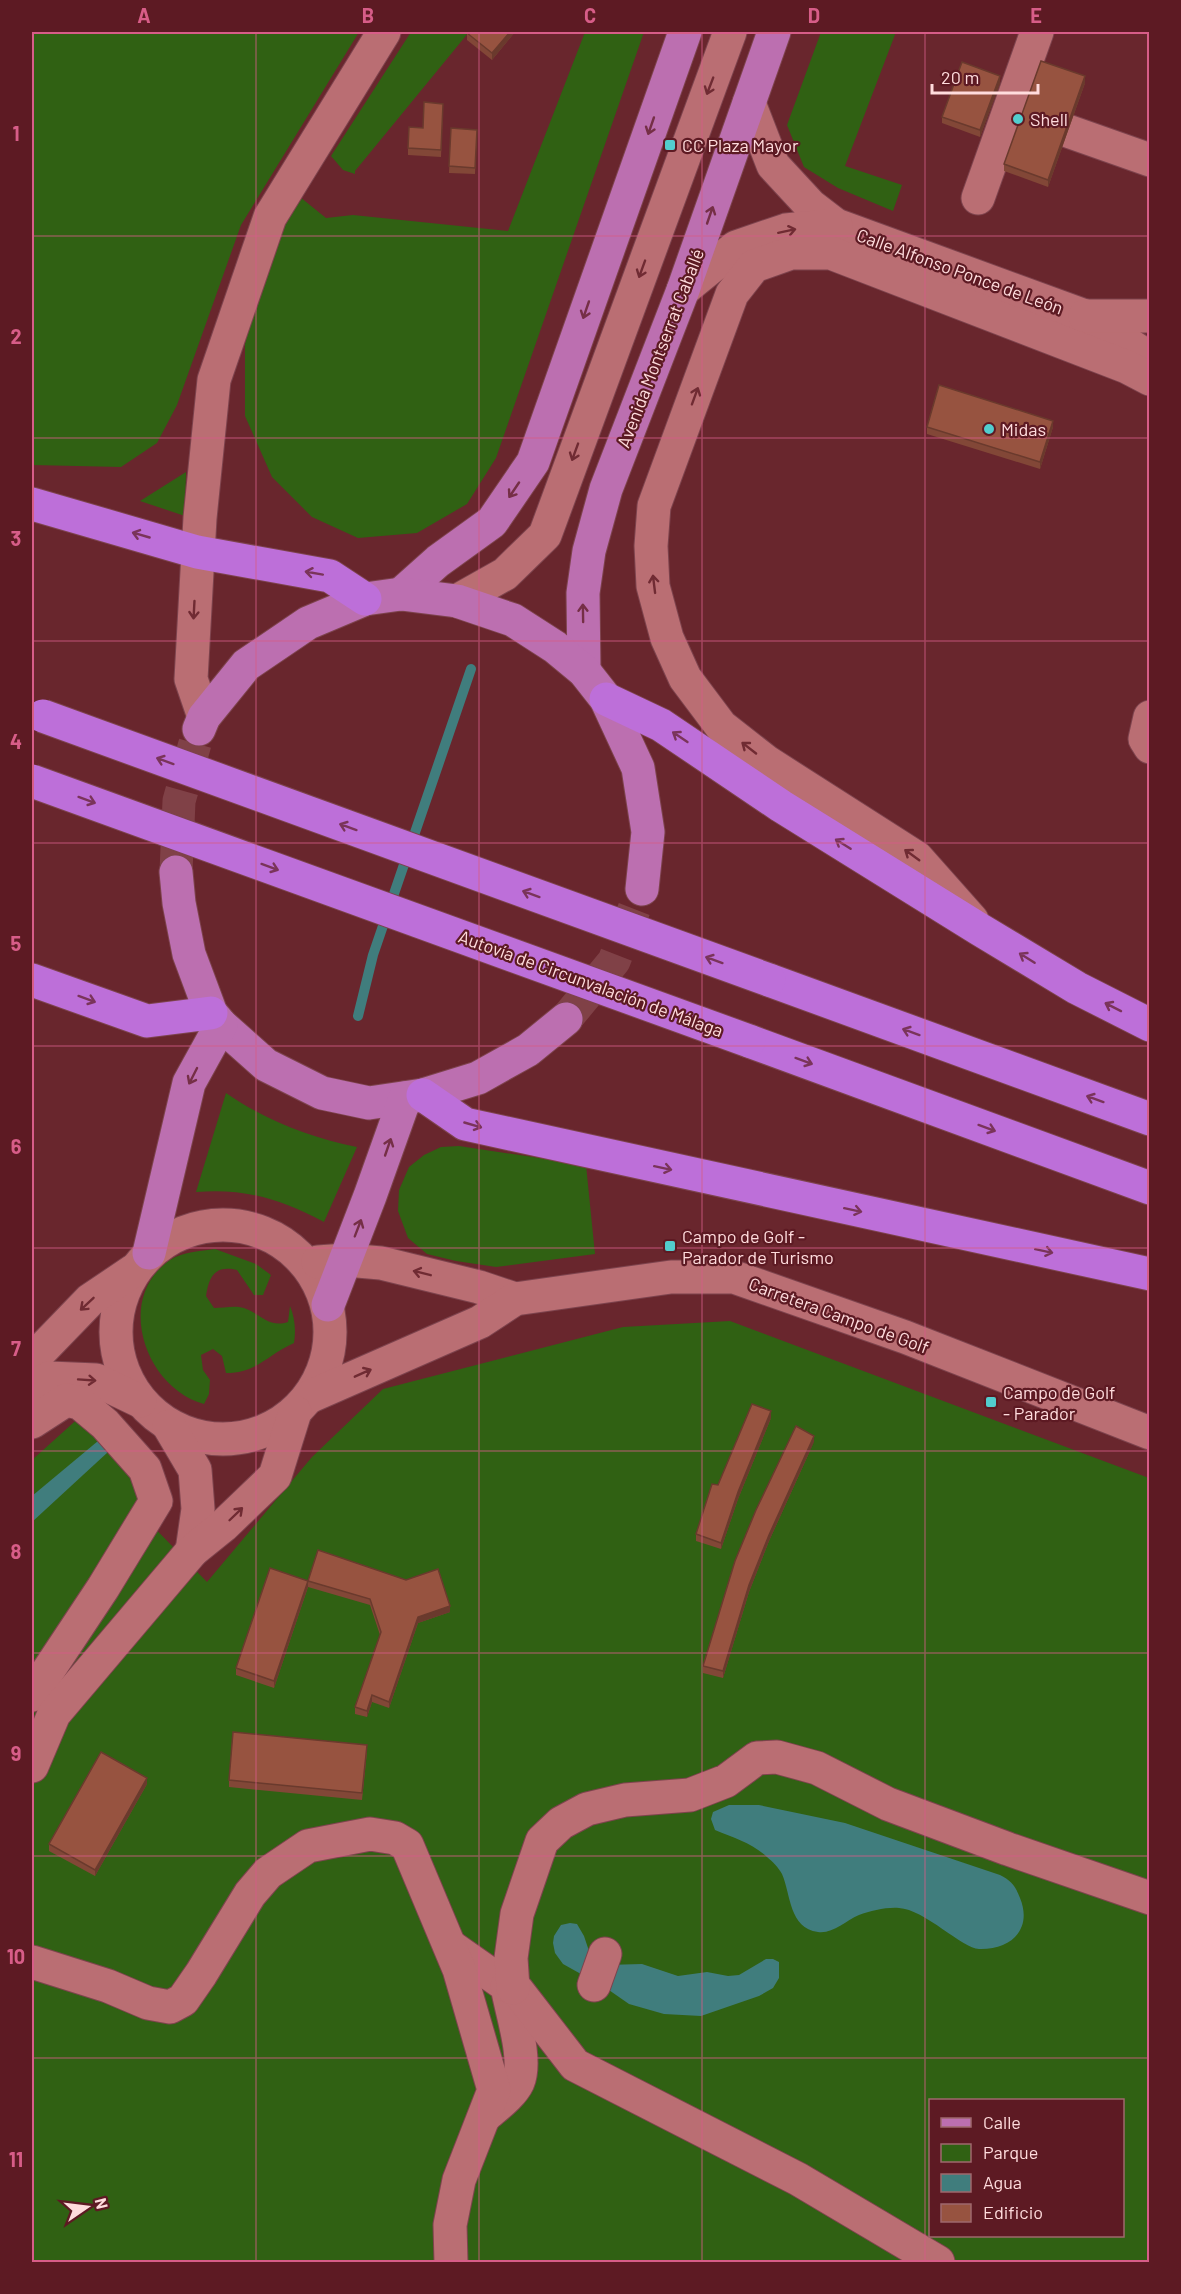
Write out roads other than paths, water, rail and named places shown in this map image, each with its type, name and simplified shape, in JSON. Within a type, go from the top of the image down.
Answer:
[{"type":"highway","points":[[32,504],[197,552],[330,576],[365,599]]},
{"type":"highway","points":[[606,699],[662,725],[781,806],[979,928],[1077,988],[1149,1025]]},
{"type":"highway","points":[[37,714],[1149,1119]]},
{"type":"highway","name":"Autovía de Circunvalación de Málaga","points":[[32,781],[1149,1188]]},
{"type":"highway","points":[[32,980],[147,1020],[216,1019]]},
{"type":"highway","points":[[414,1096],[465,1124],[1149,1274]]},
{"type":"main road","points":[[401,594],[438,561],[492,522],[533,462],[685,32]]},
{"type":"main road","name":"Avenida Montserrat Caballé","points":[[584,671],[582,593],[588,551],[606,489],[683,290],[774,32]]},
{"type":"main road","points":[[202,723],[246,665],[308,623],[365,599],[401,594],[457,601],[513,620],[555,647],[584,671],[606,699],[638,768],[648,832],[642,889]]},
{"type":"main road","points":[[176,872],[179,903],[189,954],[216,1019],[266,1065],[322,1094],[369,1102],[414,1096],[477,1078],[528,1050],[566,1019]]},
{"type":"main road","points":[[142,1261],[189,1083],[216,1019]]},
{"type":"main road","points":[[328,1305],[414,1096]]},
{"type":"street","points":[[202,723],[191,679],[197,552],[214,380],[270,217],[384,32]]},
{"type":"street","points":[[457,601],[505,574],[545,535],[730,32]]},
{"type":"street","points":[[978,198],[1037,32]]},
{"type":"street","name":"Calle Alfonso Ponce de León","points":[[749,103],[773,165],[810,205],[836,225],[1084,316],[1149,358]]},
{"type":"street","points":[[1010,110],[1149,160]]},
{"type":"street","name":"Calle Alfonso Ponce de León","points":[[683,290],[736,247],[786,230],[836,225]]},
{"type":"street","points":[[979,928],[917,858],[767,762],[721,726],[686,678],[667,638],[653,586],[651,546],[654,507],[732,294],[754,266],[791,253],[831,253],[1128,367],[1149,379]]},
{"type":"street","name":"Calle Alfonso Ponce de León","points":[[1084,316],[1149,316]]},
{"type":"street","points":[[1149,717],[1145,740],[1149,747]]},
{"type":"street","points":[[32,1360],[90,1300],[178,1233],[212,1224],[247,1226],[279,1240],[306,1262],[319,1282],[328,1305],[331,1337],[325,1368],[302,1405],[275,1476],[223,1526],[192,1551],[54,1714],[32,1766]]},
{"type":"street","name":"Carretera Campo de Golf","points":[[306,1262],[346,1260],[381,1263],[479,1287],[515,1299]]},
{"type":"street","points":[[142,1261],[119,1302],[115,1337],[123,1371],[140,1401],[170,1426],[195,1470],[198,1509],[192,1551]]},
{"type":"street","name":"Carretera Campo de Golf","points":[[170,1426],[201,1438],[235,1439],[267,1431],[302,1405],[480,1322],[515,1299],[671,1277],[734,1277],[905,1337],[1149,1433]]},
{"type":"street","points":[[32,1387],[49,1378],[96,1380],[140,1401]]},
{"type":"street","points":[[32,1422],[66,1400],[80,1403],[105,1424],[145,1469],[156,1501],[103,1588],[32,1695]]},
{"type":"street","points":[[484,2117],[500,2104],[518,2083],[522,2061],[510,1987],[517,1914],[542,1841],[561,1823],[587,1809],[625,1800],[690,1795],[726,1781],[757,1758],[777,1757],[817,1768],[888,1804],[1149,1898]]},
{"type":"street","points":[[32,1962],[108,1986],[148,2003],[170,2007],[183,2000],[250,1894],[268,1873],[308,1846],[370,1834],[395,1838],[407,1845],[459,1969],[494,2090],[459,2180],[450,2225],[453,2256]]},
{"type":"street","points":[[450,1946],[517,1990],[575,2065],[798,2179],[938,2262]]},
{"type":"street","points":[[594,1985],[605,1954]]},
{"type":"water","points":[[98,1441],[108,1452],[32,1522],[32,1496]]},
{"type":"water","points":[[729,1805],[759,1805],[845,1823],[1000,1875],[1013,1884],[1017,1890],[1023,1909],[1021,1928],[1009,1942],[1000,1946],[979,1949],[963,1943],[920,1915],[899,1908],[859,1915],[829,1931],[818,1932],[808,1929],[796,1917],[782,1874],[775,1865],[755,1848],[715,1830],[711,1819],[713,1812]]},
{"type":"water","points":[[577,1924],[589,1951],[606,1965],[642,1964],[678,1976],[707,1972],[728,1976],[739,1975],[766,1959],[773,1959],[779,1962],[779,1978],[773,1988],[759,1996],[701,2016],[664,2014],[629,2004],[563,1964],[555,1953],[554,1936],[561,1925]]},
{"type":"waterway","points":[[358,1016],[373,955],[471,669]]},
{"type":"tunnel","points":[[176,872],[179,801],[199,729]]},
{"type":"tunnel","points":[[566,1019],[614,961],[642,889]]},
{"type":"place","name":"Shell","points":[[1018,119]]},
{"type":"place","name":"CC Plaza Mayor","points":[[670,145]]},
{"type":"place","name":"Midas","points":[[989,429]]},
{"type":"place","name":"Campo de Golf - Parador de Turismo","points":[[670,1246]]},
{"type":"place","name":"Campo de Golf - Parador","points":[[991,1402]]}]
